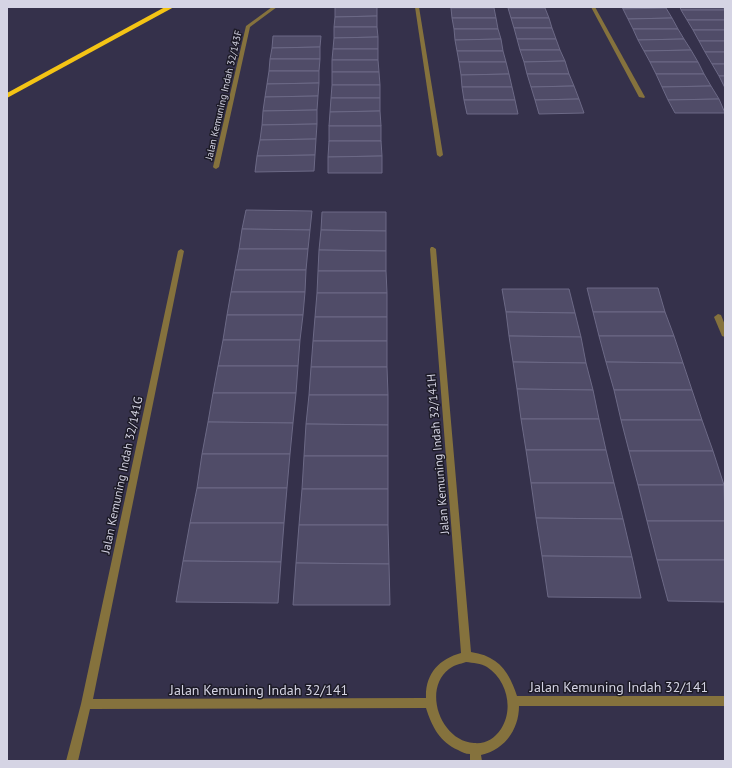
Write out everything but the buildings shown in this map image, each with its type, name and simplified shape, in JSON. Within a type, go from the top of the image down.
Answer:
[{"type":"highway","points":[[7,96],[170,7]]},
{"type":"street","name":"Jalan Kemuning Indah 32/143F","points":[[216,167],[248,26],[275,7]]},
{"type":"street","points":[[417,7],[440,155]]},
{"type":"street","points":[[593,7],[642,97]]},
{"type":"street","name":"Jalan Kemuning Indah 32/141H","points":[[433,249],[466,657]]},
{"type":"street","name":"Jalan Kemuning Indah 32/141G","points":[[72,761],[86,704],[181,251]]},
{"type":"street","points":[[718,317],[725,334]]},
{"type":"street","points":[[466,657],[479,658],[491,664],[502,674],[509,687],[513,701],[513,716],[508,730],[500,741],[488,748],[474,749],[462,747],[450,741],[441,730],[434,717],[431,703],[432,689],[436,677],[444,667],[455,660],[466,657]]},
{"type":"street","name":"Jalan Kemuning Indah 32/141","points":[[513,701],[725,701]]},
{"type":"street","name":"Jalan Kemuning Indah 32/141","points":[[86,704],[431,703]]},
{"type":"street","points":[[474,749],[476,761]]}]
